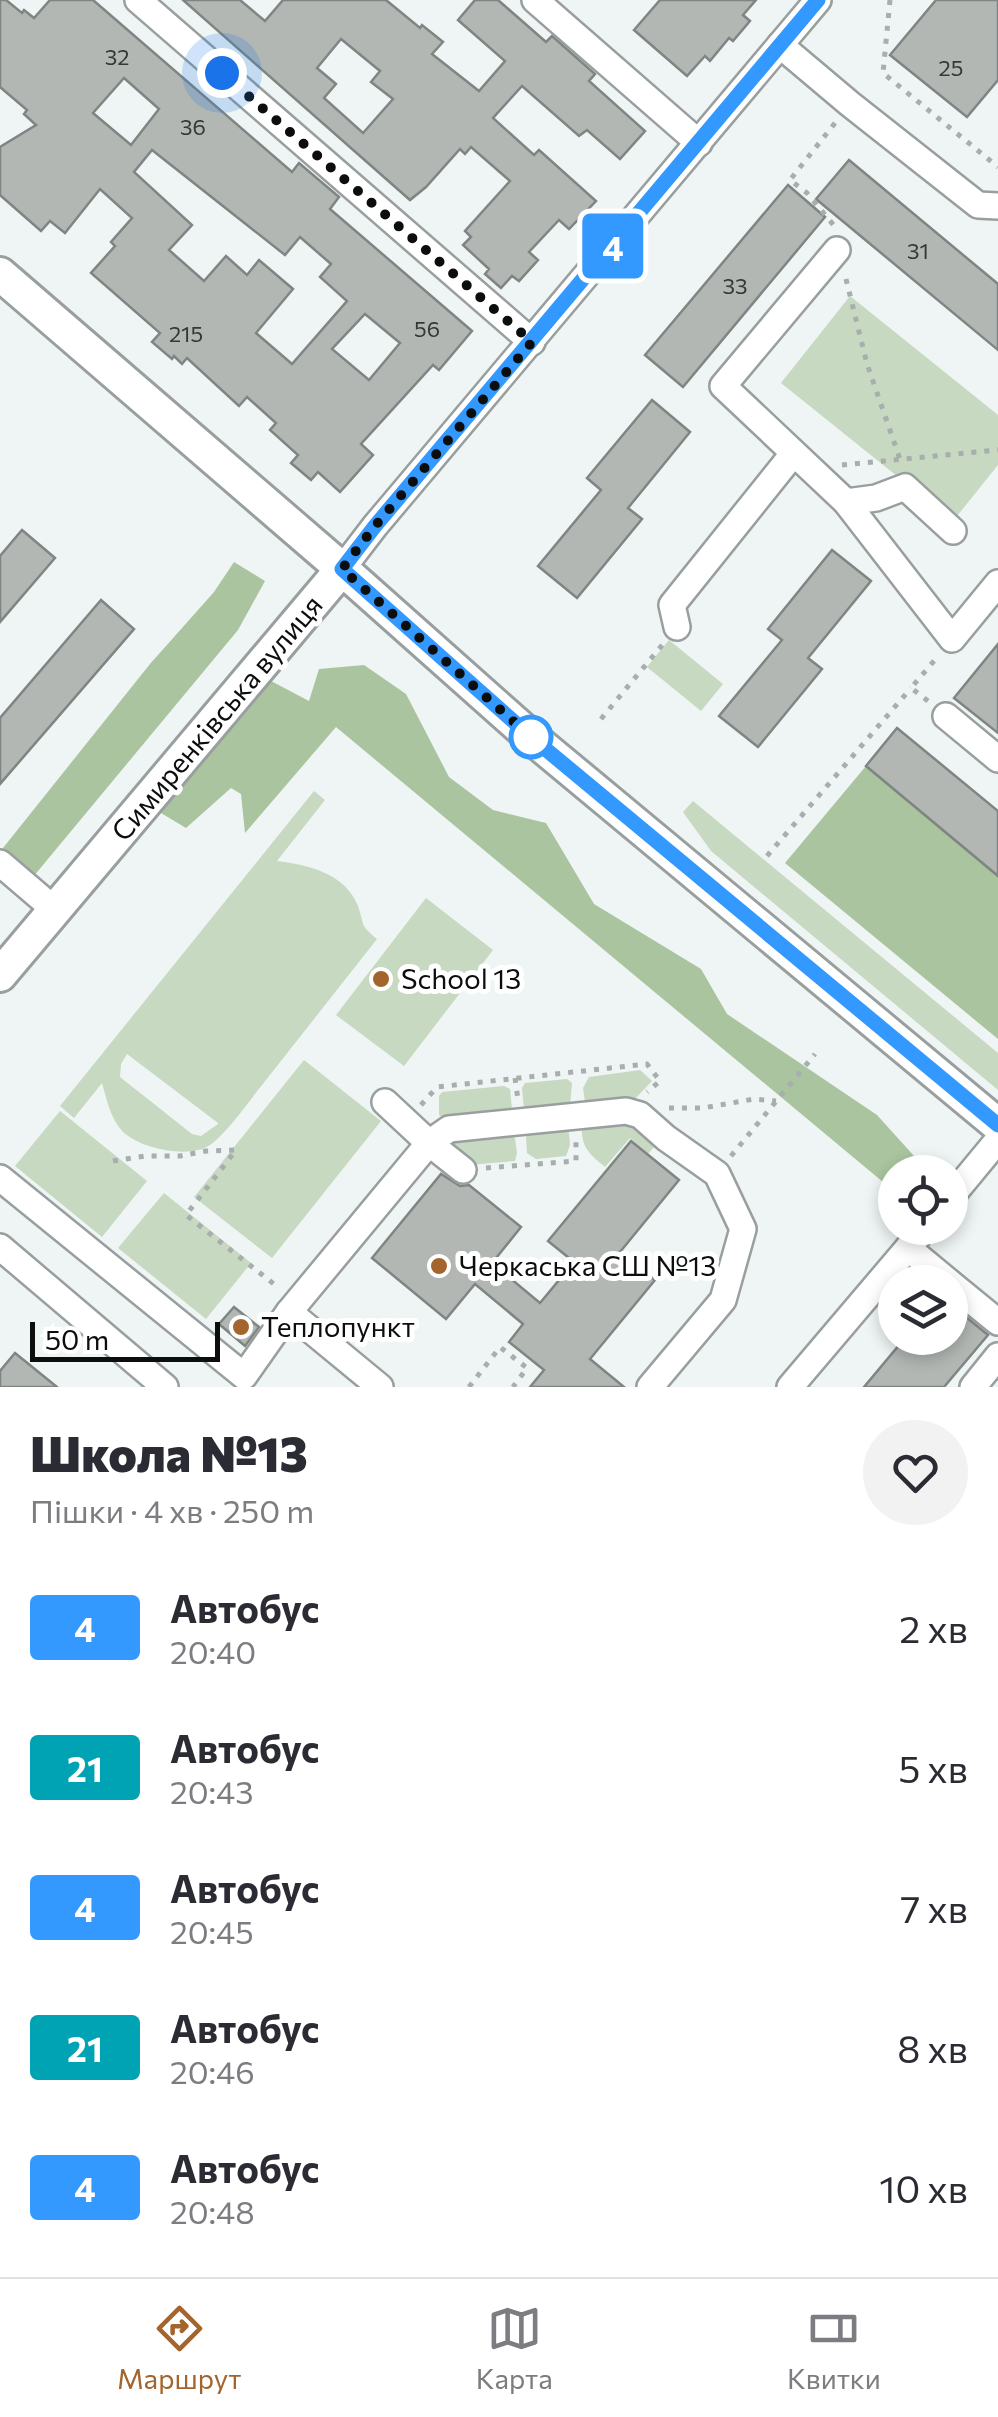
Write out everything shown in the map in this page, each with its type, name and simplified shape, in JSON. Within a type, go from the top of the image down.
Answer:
[{"type":"main road","points":[[0,274],[531,737],[998,1125]]},
{"type":"main road","name":"Симиренківська вулиця","points":[[0,975],[342,569]]},
{"type":"street","points":[[138,0],[532,342]]},
{"type":"street","points":[[535,0],[699,143]]},
{"type":"street","name":"Симиренківська вулиця","points":[[342,569],[818,0]]},
{"type":"street","points":[[780,45],[850,104],[991,211],[998,182]]},
{"type":"street","points":[[837,250],[723,386],[846,502],[952,639],[998,583]]},
{"type":"street","points":[[677,627],[672,605],[793,454]]},
{"type":"street","points":[[846,502],[876,498],[905,487],[953,531]]},
{"type":"street","points":[[946,716],[998,759]]},
{"type":"street","points":[[0,863],[54,910]]},
{"type":"street","points":[[384,1102],[463,1170]]},
{"type":"street","points":[[0,1178],[244,1376],[293,1307],[428,1143],[449,1130],[626,1111],[640,1115],[717,1174],[743,1230],[722,1300],[650,1387]]},
{"type":"street","points":[[968,1176],[998,1140]]},
{"type":"street","points":[[790,1387],[911,1245]]},
{"type":"street","points":[[0,1247],[165,1387]]},
{"type":"street","points":[[908,1248],[928,1265]]},
{"type":"street","points":[[968,1298],[998,1322]]},
{"type":"street","points":[[293,1307],[380,1387]]},
{"type":"street","points":[[972,1387],[998,1356]]},
{"type":"path","points":[[890,0],[883,73],[998,167]]},
{"type":"path","points":[[850,104],[790,180],[807,193],[842,236],[837,250],[868,364],[905,472],[905,487]]},
{"type":"path","points":[[793,454],[826,466],[998,450]]},
{"type":"path","points":[[601,719],[677,627]]},
{"type":"path","points":[[768,856],[952,639]]},
{"type":"path","points":[[911,688],[946,716]]},
{"type":"path","points":[[717,1174],[815,1054]]},
{"type":"path","points":[[406,1122],[438,1087],[647,1064],[660,1081],[626,1111]]},
{"type":"path","points":[[626,1111],[703,1108],[754,1099],[776,1101]]},
{"type":"path","points":[[463,1170],[576,1161],[576,1116]]},
{"type":"path","points":[[113,1161],[236,1150],[186,1215],[293,1307]]},
{"type":"path","points":[[469,1387],[500,1347],[527,1368],[512,1387]]},
{"type":"path","points":[[514,1357],[519,1350]]},
{"type":"green space","points":[[850,296],[998,415],[998,465],[953,521],[781,383]]},
{"type":"green space","points":[[234,562],[265,581],[238,630],[33,877],[3,848],[150,664],[214,592]]},
{"type":"green space","points":[[669,640],[723,684],[701,711],[647,667]]},
{"type":"green space","points":[[364,665],[406,694],[449,777],[493,810],[546,823],[594,904],[701,969],[727,1014],[877,1115],[913,1155],[878,1155],[878,1178],[336,727],[245,833],[241,794],[231,788],[186,828],[156,810],[263,684],[271,681],[309,701],[319,669]]},
{"type":"green space","points":[[866,766],[998,876],[998,1039],[785,863]]},
{"type":"green space","points":[[314,791],[325,800],[277,861],[313,868],[335,878],[352,895],[365,927],[377,939],[232,1123],[210,1145],[178,1152],[141,1143],[123,1132],[112,1115],[102,1083],[74,1118],[60,1106]],"holes":[[[127,1054],[218,1123],[201,1136],[192,1134],[120,1077]]]},
{"type":"green space","points":[[693,801],[998,1053],[998,1090],[711,851],[683,812]]},
{"type":"green space","points":[[426,898],[493,950],[404,1066],[336,1015]]},
{"type":"green space","points":[[304,1060],[381,1121],[272,1258],[194,1197]]},
{"type":"green space","points":[[640,1070],[652,1081],[630,1104],[586,1109],[583,1088],[589,1077]]},
{"type":"green space","points":[[567,1079],[572,1083],[570,1105],[534,1114],[524,1109],[525,1083]]},
{"type":"green space","points":[[504,1086],[510,1089],[512,1110],[504,1118],[449,1123],[439,1115],[442,1092]]},
{"type":"green space","points":[[60,1111],[147,1181],[102,1237],[15,1166]]},
{"type":"green space","points":[[628,1118],[660,1140],[648,1154],[630,1138],[605,1167],[585,1146],[582,1128]]},
{"type":"green space","points":[[568,1123],[570,1145],[566,1156],[536,1159],[527,1153],[526,1137],[537,1126]]},
{"type":"green space","points":[[503,1130],[515,1138],[515,1161],[469,1165],[443,1144],[451,1136]]},
{"type":"green space","points":[[164,1193],[251,1263],[206,1319],[118,1248]]},
{"type":"building","points":[[0,0],[34,18],[50,0],[93,0],[292,172],[299,163],[339,197],[330,209],[472,331],[439,370],[433,365],[361,444],[373,455],[340,492],[318,472],[311,480],[291,463],[298,455],[270,430],[276,423],[247,397],[239,406],[187,358],[182,364],[174,356],[172,359],[152,342],[160,333],[91,273],[115,246],[111,242],[132,218],[100,189],[65,233],[50,221],[41,231],[0,195],[0,147],[36,125],[24,114],[27,110],[0,87]],"holes":[[[124,78],[159,109],[131,145],[93,113]],[[152,150],[285,255],[300,237],[331,264],[320,277],[347,301],[292,364],[256,333],[293,289],[259,260],[247,275],[226,256],[204,281],[169,250],[192,225],[134,172]],[[365,314],[400,343],[369,380],[332,349]]]},
{"type":"building","points":[[183,0],[240,0],[265,21],[283,0],[386,0],[443,42],[432,54],[479,91],[505,61],[458,20],[475,0],[498,0],[546,42],[552,36],[595,74],[589,81],[645,131],[620,159],[587,130],[579,136],[522,86],[493,118],[534,155],[539,150],[596,201],[569,229],[559,220],[529,252],[538,260],[519,281],[512,276],[501,288],[485,274],[489,269],[463,245],[471,237],[465,231],[510,181],[471,147],[465,154],[460,149],[410,200]],"holes":[[[341,39],[380,71],[371,82],[393,99],[363,133],[324,98],[336,84],[317,68]]]},
{"type":"building","points":[[660,0],[756,0],[743,15],[750,21],[733,41],[729,38],[710,61],[705,56],[687,76],[634,30]]},
{"type":"building","points":[[936,0],[998,0],[998,80],[967,117],[890,55]]},
{"type":"building","points":[[849,160],[998,284],[998,350],[816,199]]},
{"type":"building","points":[[788,185],[825,217],[683,387],[645,355]]},
{"type":"building","points":[[652,400],[690,432],[628,508],[642,519],[577,598],[538,566],[601,490],[587,478]]},
{"type":"building","points":[[22,530],[55,558],[0,622],[0,556]]},
{"type":"building","points":[[832,550],[871,581],[808,658],[822,669],[758,747],[719,716],[782,640],[768,629]]},
{"type":"building","points":[[101,600],[134,629],[0,784],[0,718]]},
{"type":"building","points":[[998,644],[998,733],[954,698]]},
{"type":"building","points":[[897,728],[998,811],[998,876],[866,766]]},
{"type":"building","name":"Черкаська СШ №13","points":[[631,1141],[679,1180],[620,1252],[655,1280],[590,1359],[624,1387],[530,1387],[544,1370],[509,1342],[523,1324],[475,1284],[446,1319],[372,1258],[441,1174],[460,1186],[469,1185],[521,1227],[492,1263],[540,1303],[574,1262],[548,1241]]},
{"type":"building","name":"Теплопункт","points":[[234,1307],[259,1327],[245,1346],[219,1324]]},
{"type":"building","points":[[968,1319],[988,1335],[944,1387],[864,1387],[891,1355],[968,1355]]},
{"type":"building","points":[[15,1353],[57,1387],[0,1387],[0,1371]]},
{"type":"bus line","name":"4","points":[[818,0],[342,569],[531,737],[998,1125]]},
{"type":"place","name":"School 13","points":[[381,979]]},
{"type":"place","name":"Черкаська СШ №13","points":[[439,1266]]},
{"type":"place","name":"Теплопункт","points":[[241,1327]]},
{"type":"route","points":[[222,73],[532,342],[342,569],[531,737]]}]
